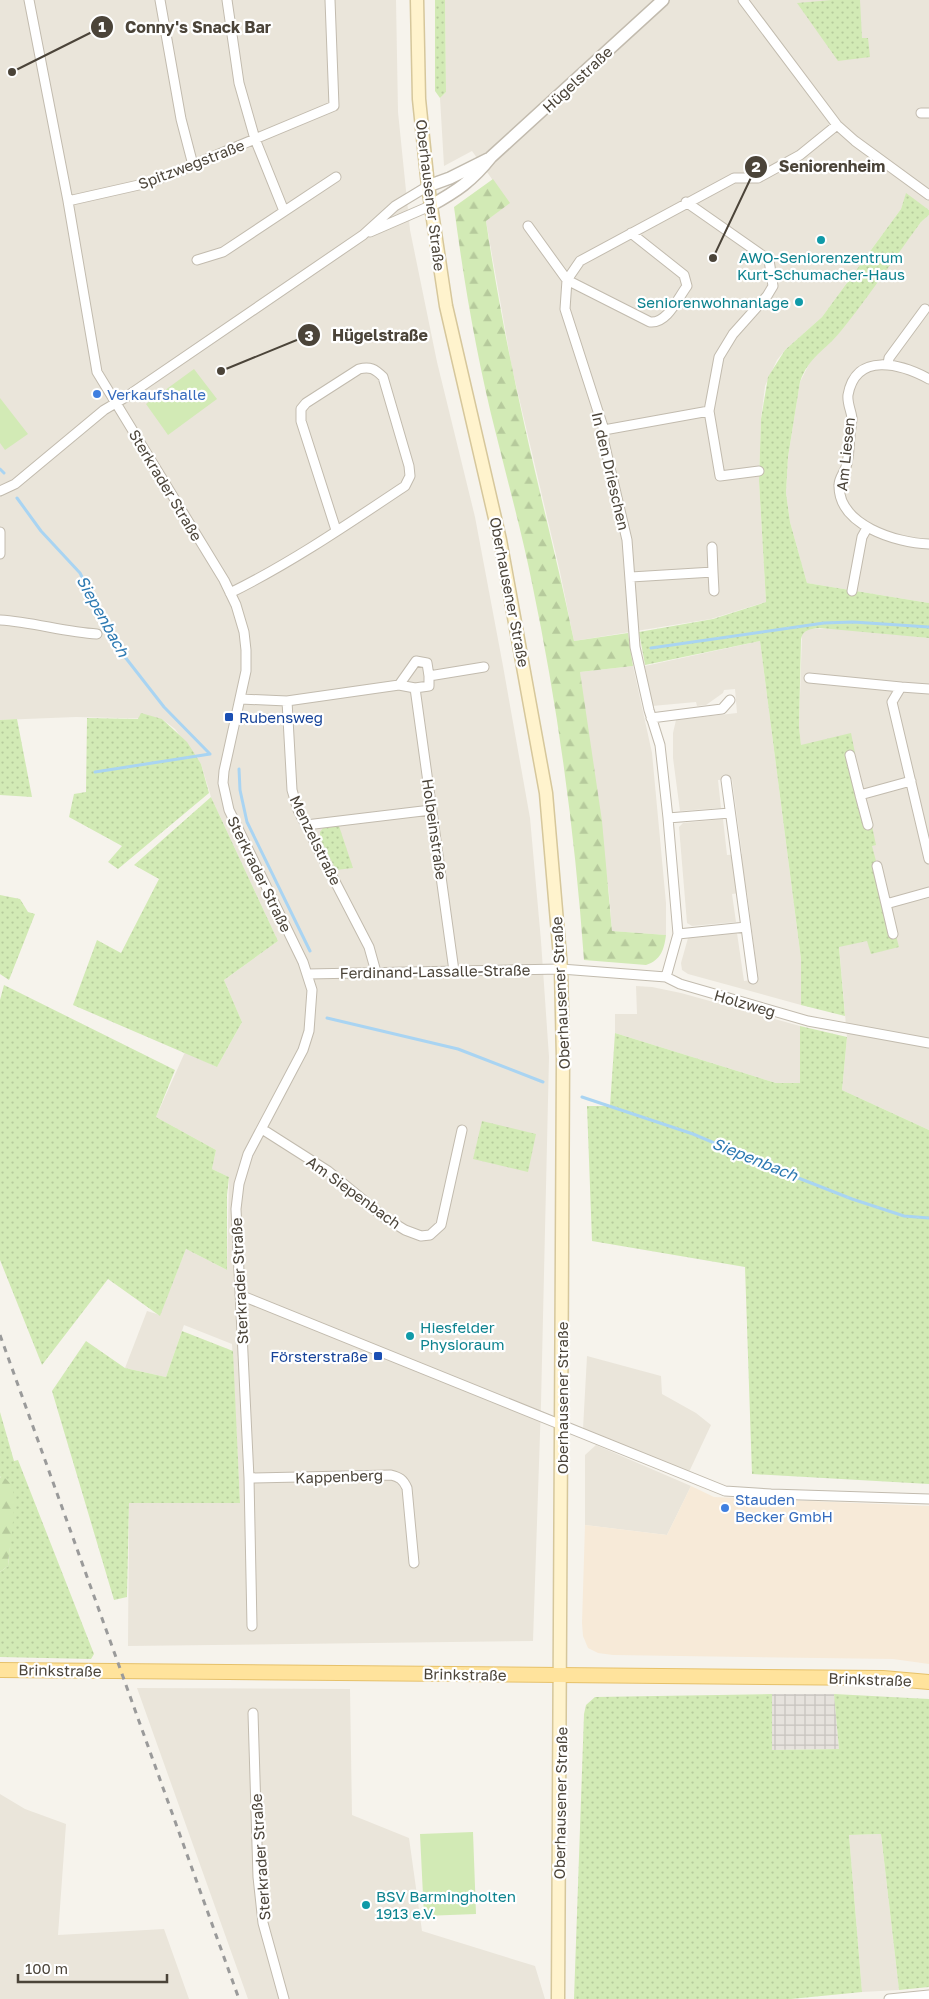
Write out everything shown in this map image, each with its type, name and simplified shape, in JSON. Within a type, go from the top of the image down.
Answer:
[{"type":"main road","name":"Oberhausener Straße","points":[[417,0],[417,78],[430,206],[446,306],[500,540],[530,698],[546,793],[561,968],[563,1058],[562,1675],[558,1999]]},
{"type":"main road","name":"Brinkstraße","points":[[0,1670],[883,1678],[929,1682]]},
{"type":"street","name":"Sterkrader Straße","points":[[29,0],[68,201],[97,372],[230,593],[244,632],[246,671],[223,783],[229,810],[308,974],[312,990],[309,1031],[303,1050],[248,1154],[239,1184],[236,1209],[249,1478],[252,1626]]},
{"type":"street","points":[[160,0],[181,119],[194,165]]},
{"type":"street","points":[[227,0],[239,83],[255,139],[284,211]]},
{"type":"street","name":"Spitzwegstraße","points":[[68,201],[152,182],[334,106],[330,0]]},
{"type":"street","name":"Hügelstraße","points":[[363,235],[430,206],[461,189],[476,176],[491,157],[663,0]]},
{"type":"street","points":[[743,0],[837,125],[855,141],[929,195]]},
{"type":"street","points":[[567,280],[580,261],[686,202],[734,178],[758,178],[800,155],[837,125]]},
{"type":"street","name":"Hügelstraße","points":[[0,491],[14,484],[104,410],[363,235],[394,206],[428,186],[450,178],[491,157]]},
{"type":"street","points":[[197,260],[223,252],[336,177]]},
{"type":"street","points":[[686,202],[769,260],[772,269],[773,286],[767,296],[733,334],[719,357],[709,411],[720,476],[759,471]]},
{"type":"street","points":[[528,226],[567,280],[650,322],[657,323],[664,319],[687,286],[684,275],[631,233]]},
{"type":"street","name":"In den Drieschen","points":[[567,280],[565,309],[604,430],[604,442],[627,540],[635,647],[651,718],[660,745],[678,934]]},
{"type":"street","points":[[925,309],[889,358],[888,364],[929,379]]},
{"type":"street","name":"Am Liesen","points":[[888,364],[878,364],[862,370],[855,377],[848,393],[852,418],[848,458],[839,484],[840,497],[844,509],[867,528],[917,543],[929,544]]},
{"type":"street","points":[[230,593],[258,579],[336,530],[405,486],[410,476],[409,466],[383,377],[376,370],[367,367],[360,369],[313,398],[302,409],[302,421],[336,530]]},
{"type":"street","points":[[604,430],[709,411]]},
{"type":"street","points":[[852,591],[862,537],[867,528]]},
{"type":"street","points":[[0,532],[0,554]]},
{"type":"street","points":[[712,547],[714,591]]},
{"type":"street","points":[[630,577],[713,572]]},
{"type":"street","points":[[0,620],[25,622],[70,632],[97,634]]},
{"type":"street","points":[[241,699],[287,701],[399,685],[415,688],[429,686],[427,663],[416,661],[399,685]]},
{"type":"street","points":[[429,676],[484,667]]},
{"type":"street","points":[[808,678],[929,689]]},
{"type":"street","points":[[901,687],[892,702],[929,859]]},
{"type":"street","name":"Holbeinstraße","points":[[415,688],[454,971]]},
{"type":"street","points":[[651,718],[722,708],[730,700]]},
{"type":"street","name":"Menzelstraße","points":[[287,701],[292,790],[306,825],[369,947],[376,972]]},
{"type":"street","points":[[850,755],[868,825]]},
{"type":"street","points":[[726,780],[753,979]]},
{"type":"street","points":[[860,795],[911,781]]},
{"type":"street","points":[[306,825],[431,810]]},
{"type":"street","points":[[918,814],[929,811]]},
{"type":"street","points":[[668,818],[730,813]]},
{"type":"street","points":[[877,866],[893,934]]},
{"type":"street","points":[[886,904],[929,892]]},
{"type":"street","points":[[666,977],[678,934],[746,927]]},
{"type":"street","name":"Ferdinand-Lassalle-Straße","points":[[308,974],[561,968]]},
{"type":"street","name":"Holzweg","points":[[561,968],[666,977],[680,984],[808,1021],[929,1043]]},
{"type":"street","name":"Am Siepenbach","points":[[262,1129],[328,1171],[384,1218],[421,1236],[430,1235],[441,1225],[462,1130]]},
{"type":"street","points":[[240,1295],[725,1491],[929,1499]]},
{"type":"street","name":"Kappenberg","points":[[249,1478],[391,1475],[399,1477],[407,1488],[414,1563]]},
{"type":"street","name":"Sterkrader Straße","points":[[253,1712],[258,1877],[263,1923],[284,1999]]},
{"type":"street","points":[[888,1999],[929,1995]]},
{"type":"shaded area","points":[[0,0],[396,0],[398,112],[410,230],[437,362],[475,517],[503,666],[530,818],[541,941],[549,1057],[541,1404],[533,1641],[128,1646],[129,1503],[240,1502],[232,1344],[184,1325],[166,1377],[125,1368],[147,1311],[160,1315],[186,1249],[227,1270],[229,1177],[212,1169],[216,1150],[156,1117],[185,1052],[217,1067],[242,1022],[224,980],[278,941],[211,797],[201,764],[175,729],[162,719],[76,717],[0,720]]},
{"type":"shaded area","points":[[445,0],[929,0],[929,210],[906,194],[901,209],[822,317],[785,350],[777,360],[765,386],[761,419],[759,481],[766,602],[711,619],[574,641],[560,572],[512,368],[486,221],[509,203],[472,151],[444,166],[440,98],[446,92]]},
{"type":"shaded area","points":[[929,215],[929,603],[807,583],[790,522],[786,493],[788,457],[800,382],[812,358],[839,333],[921,222]]},
{"type":"shaded area","points":[[838,628],[929,638],[929,1130],[842,1090],[847,1037],[833,877],[801,746],[799,727],[802,634],[808,629]]},
{"type":"shaded area","points":[[760,641],[801,959],[801,1005],[688,974],[682,970],[681,963],[688,938],[737,933],[744,981],[758,979],[747,892],[732,894],[736,922],[692,926],[687,923],[679,827],[683,823],[723,819],[727,855],[742,854],[732,779],[718,780],[721,808],[680,811],[673,758],[673,733],[676,720],[737,713],[735,689],[724,690],[723,693],[706,705],[697,706],[696,702],[652,706],[645,666]]},
{"type":"shaded area","points":[[633,666],[652,753],[666,903],[666,935],[612,931],[609,893],[581,686],[580,672]]},
{"type":"shaded area","points":[[636,986],[681,993],[800,1026],[800,1083],[776,1083],[615,1033],[615,1014],[637,1014]]},
{"type":"shaded area","points":[[587,1356],[661,1376],[662,1394],[696,1413],[711,1425],[689,1472],[583,1429]]},
{"type":"shaded area","points":[[596,1445],[691,1486],[667,1535],[585,1525],[585,1455]]},
{"type":"shaded area","name":"Stauden Becker GmbH","points":[[691,1486],[714,1497],[929,1506],[929,1664],[893,1659],[613,1655],[598,1653],[588,1648],[583,1636],[582,1623],[585,1525],[667,1535]]},
{"type":"shaded area","points":[[137,1688],[350,1689],[352,1815],[409,1838],[422,1931],[535,1966],[545,1999],[248,1999]]},
{"type":"shaded area","points":[[772,1694],[834,1694],[839,1749],[772,1750]]},
{"type":"shaded area","points":[[0,1794],[25,1809],[66,1824],[58,1935],[164,1929],[189,1999],[0,1999]]},
{"type":"shaded area","points":[[881,1834],[899,1990],[862,1992],[849,1835]]},
{"type":"green space","points":[[435,0],[445,0],[446,92],[440,98],[435,91]]},
{"type":"green space","points":[[860,0],[862,38],[868,38],[870,57],[838,61],[797,3]]},
{"type":"green space","points":[[493,179],[510,203],[486,221],[498,297],[518,398],[574,641],[628,633],[633,666],[580,672],[602,821],[612,931],[666,935],[661,954],[646,965],[584,960],[576,865],[550,676],[528,564],[477,349],[454,207]]},
{"type":"green space","points":[[906,193],[929,210],[929,215],[921,222],[841,331],[808,366],[800,382],[788,457],[786,493],[790,522],[807,583],[929,603],[929,638],[820,628],[806,631],[801,639],[799,727],[801,745],[851,733],[855,753],[847,755],[872,826],[876,845],[872,846],[899,947],[871,954],[867,941],[839,947],[845,1016],[801,1005],[801,959],[760,641],[645,665],[639,632],[713,619],[766,602],[759,481],[761,419],[768,377],[785,350],[822,317],[901,209]]},
{"type":"green space","points":[[194,369],[217,399],[168,435],[146,404]]},
{"type":"green space","points":[[0,398],[28,434],[5,450],[0,443]]},
{"type":"green space","points":[[141,713],[162,719],[187,742],[201,764],[209,793],[118,869],[108,862],[122,846],[69,817],[74,794],[86,792],[87,718],[138,719]]},
{"type":"green space","points":[[17,719],[32,797],[0,795],[0,720]]},
{"type":"green space","points":[[211,797],[278,941],[224,980],[242,1022],[217,1067],[73,1005],[97,940],[121,953],[159,879],[134,865]]},
{"type":"green space","points":[[339,826],[353,868],[336,870],[320,838],[320,832],[323,828]]},
{"type":"green space","points":[[0,895],[20,899],[28,912],[35,914],[9,980],[0,974]]},
{"type":"green space","points":[[4,985],[175,1070],[156,1117],[216,1150],[212,1169],[229,1177],[227,1195],[227,1270],[186,1249],[160,1316],[108,1279],[42,1365],[0,1260],[0,1000]]},
{"type":"green space","points":[[800,1026],[847,1037],[842,1090],[929,1130],[929,1484],[752,1474],[745,1267],[592,1241],[587,1106],[610,1106],[615,1033],[776,1083],[800,1083]]},
{"type":"green space","points":[[482,1121],[536,1134],[528,1172],[473,1159]]},
{"type":"green space","points":[[182,1331],[233,1351],[240,1503],[129,1503],[127,1597],[114,1600],[52,1391],[86,1341],[125,1368],[166,1377]]},
{"type":"green space","points":[[0,1412],[14,1461],[18,1460],[94,1654],[91,1659],[0,1657],[0,1572],[8,1566],[13,1506],[2,1476],[0,1477]]},
{"type":"green space","points":[[2,1475],[9,1482],[12,1489],[14,1507],[8,1566],[0,1572],[0,1478]]},
{"type":"green space","points":[[772,1694],[772,1750],[839,1749],[834,1694],[929,1699],[929,1987],[899,1990],[881,1834],[849,1835],[862,1992],[791,1999],[574,1999],[584,1714],[586,1705],[595,1697]]},
{"type":"green space","points":[[473,1832],[476,1914],[424,1916],[420,1834]]},
{"type":"waterway","name":"Siepenbach","points":[[0,469],[4,473]]},
{"type":"waterway","name":"Siepenbach","points":[[17,498],[41,531],[80,573],[118,648],[164,707],[210,754]]},
{"type":"waterway","points":[[651,648],[824,623],[853,622],[929,627]]},
{"type":"waterway","points":[[95,772],[210,754]]},
{"type":"waterway","name":"Siepenbach","points":[[239,769],[240,790],[247,822],[310,951]]},
{"type":"waterway","name":"Siepenbach","points":[[327,1018],[458,1049],[543,1082]]},
{"type":"waterway","name":"Siepenbach","points":[[582,1097],[693,1134],[852,1199],[904,1216],[929,1218]]},
{"type":"railway","points":[[0,1335],[239,1999]]},
{"type":"place","name":"Conny's Snack Bar","points":[[12,72]]},
{"type":"place","name":"AWO-Seniorenzentrum Kurt-Schumacher-Haus","points":[[821,240]]},
{"type":"place","name":"Seniorenheim","points":[[713,258]]},
{"type":"place","name":"Seniorenwohnanlage","points":[[799,302]]},
{"type":"place","name":"Hügelstraße","points":[[221,371]]},
{"type":"place","name":"Verkaufshalle","points":[[97,394]]},
{"type":"place","name":"Rubensweg","points":[[229,717]]},
{"type":"place","name":"Hiesfelder Physioraum","points":[[410,1336]]},
{"type":"place","name":"Försterstraße","points":[[378,1356]]},
{"type":"place","name":"Stauden Becker GmbH","points":[[725,1508]]},
{"type":"place","name":"BSV Barmingholten 1913 e.V.","points":[[366,1905]]}]
